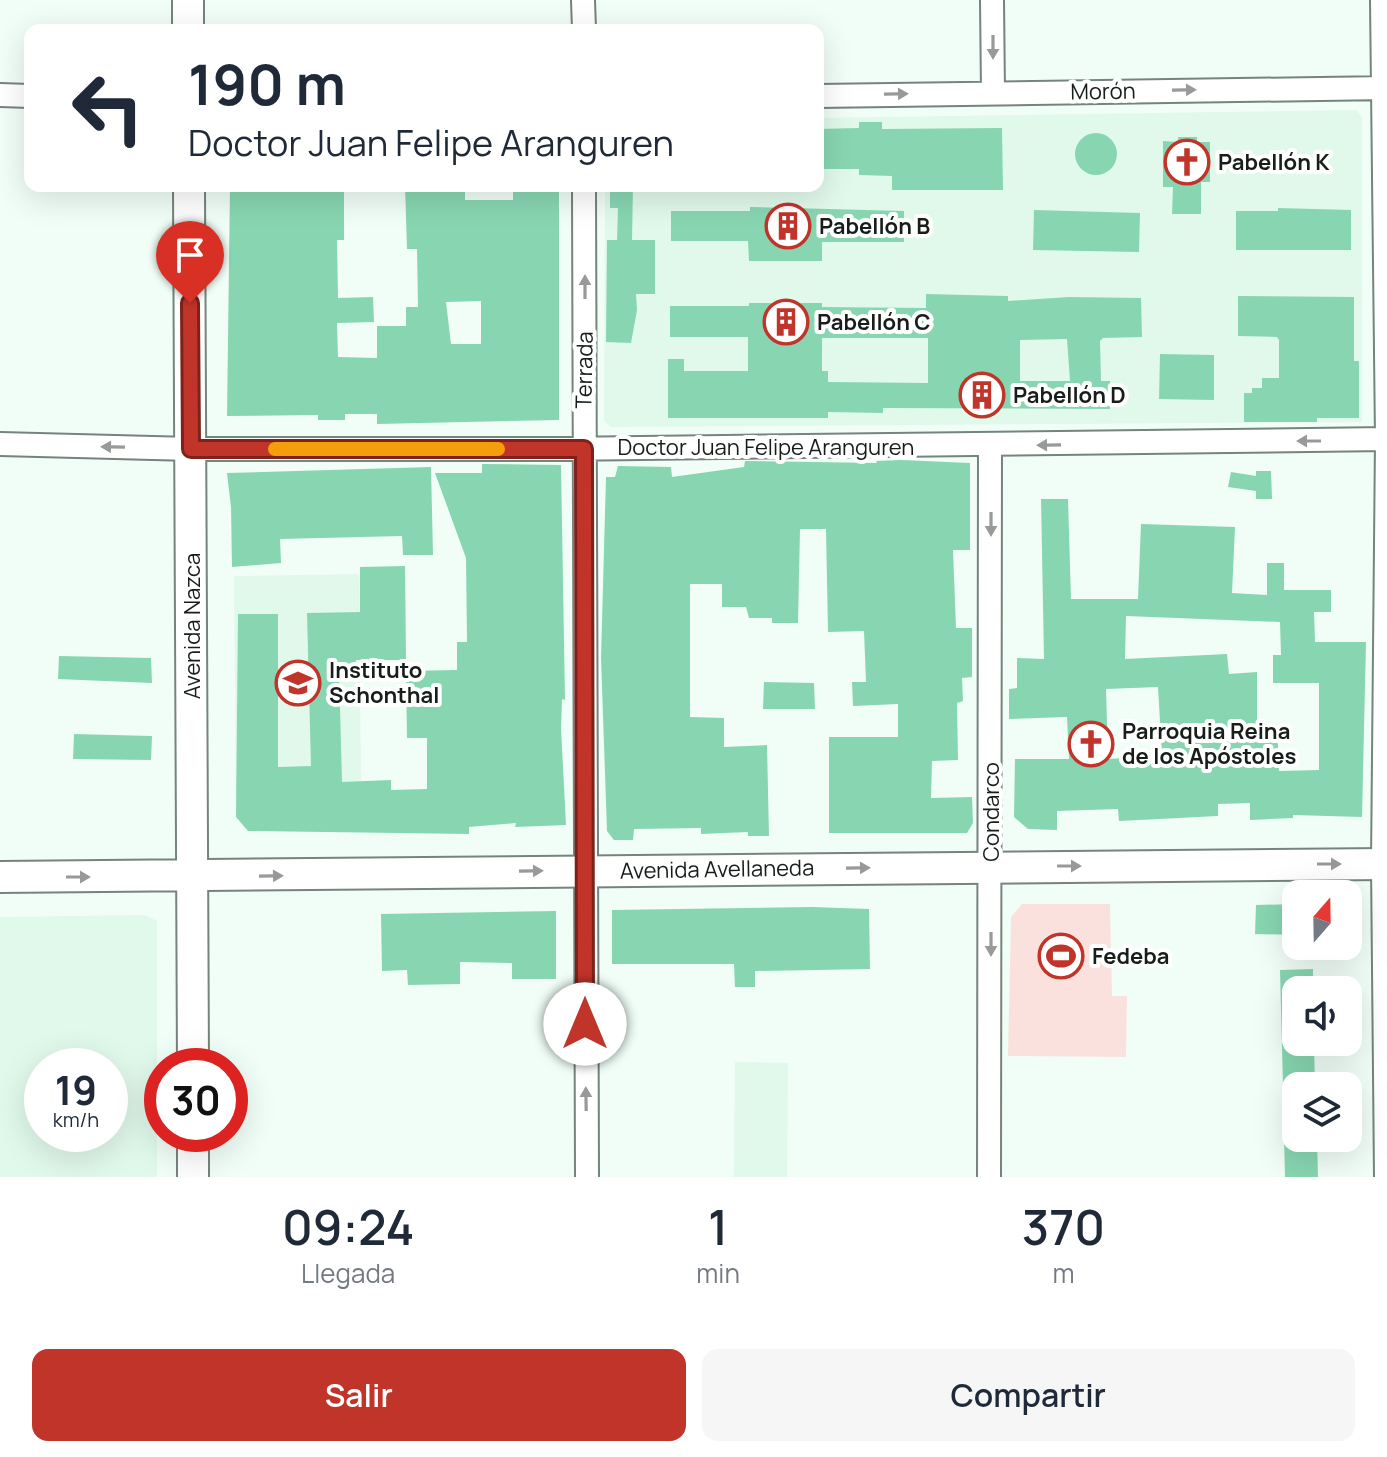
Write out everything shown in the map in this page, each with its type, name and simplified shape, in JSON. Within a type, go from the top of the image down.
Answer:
[{"type":"main road","points":[[188,0],[188,24]]},
{"type":"main road","name":"Avenida Nazca","points":[[189,192],[193,1048]]},
{"type":"main road","name":"Avenida Avellaneda","points":[[0,877],[1385,864]]},
{"type":"main road","points":[[193,1152],[193,1177]]},
{"type":"street","points":[[583,0],[584,24]]},
{"type":"street","points":[[992,0],[993,93]]},
{"type":"street","points":[[1382,0],[1387,439],[1386,1177]]},
{"type":"street","name":"Morón","points":[[824,96],[1384,88]]},
{"type":"street","points":[[0,95],[24,96]]},
{"type":"street","name":"Terrada","points":[[584,192],[587,1177]]},
{"type":"street","name":"Doctor Juan Felipe Aranguren","points":[[0,444],[191,449],[584,449],[1387,439]]},
{"type":"street","name":"Condarco","points":[[989,1177],[990,446]]},
{"type":"shaded area","points":[[1356,110],[1362,117],[1362,422],[611,427],[604,421],[605,192],[824,192],[824,118]]},
{"type":"shaded area","name":"Instituto Schonthal","points":[[359,574],[361,790],[236,817],[234,576]]},
{"type":"shaded area","name":"Fedeba","points":[[1022,904],[1110,904],[1112,996],[1127,996],[1126,1057],[1008,1056],[1011,917]]},
{"type":"shaded area","points":[[145,915],[157,921],[157,1048],[144,1048],[144,1152],[157,1152],[157,1177],[0,1177],[0,917]]},
{"type":"shaded area","points":[[735,1062],[788,1063],[787,1177],[734,1177]]},
{"type":"building","points":[[859,122],[882,122],[882,129],[1002,128],[1003,190],[892,190],[892,176],[859,175],[859,169],[824,169],[824,129],[859,128]]},
{"type":"building","points":[[1096,133],[1111,139],[1117,154],[1111,169],[1096,175],[1081,169],[1075,154],[1081,139]]},
{"type":"building","name":"Pabellón K","points":[[1178,137],[1197,137],[1197,142],[1210,142],[1210,182],[1201,182],[1201,214],[1172,214],[1173,187],[1163,187],[1163,141],[1178,142]]},
{"type":"building","points":[[230,192],[344,192],[344,240],[337,240],[338,298],[373,297],[374,322],[337,323],[338,357],[377,358],[377,326],[406,326],[406,307],[418,307],[417,249],[407,249],[405,192],[465,192],[465,200],[513,200],[513,192],[559,192],[559,420],[377,424],[377,414],[345,414],[345,420],[318,420],[318,415],[227,416]],"holes":[[[481,301],[481,344],[451,344],[446,302]]]},
{"type":"building","points":[[610,192],[633,192],[632,240],[655,240],[655,294],[636,294],[637,310],[631,343],[606,342],[607,240],[617,240],[618,208],[610,208]]},
{"type":"building","name":"Pabellón B","points":[[750,207],[904,211],[904,242],[822,242],[822,261],[749,261],[748,241],[671,241],[671,211],[750,211]]},
{"type":"building","points":[[1278,208],[1351,210],[1351,250],[1236,250],[1236,211],[1278,211]]},
{"type":"building","points":[[1034,210],[1140,213],[1139,252],[1033,250]]},
{"type":"building","points":[[926,294],[1008,296],[1008,301],[1069,297],[1141,298],[1142,337],[1103,338],[1100,341],[1101,381],[1110,381],[1110,409],[883,408],[883,413],[828,412],[828,418],[668,418],[668,359],[684,359],[684,371],[748,371],[748,337],[670,337],[670,306],[822,303],[822,307],[926,308]],"holes":[[[822,338],[928,338],[928,383],[828,382],[828,371],[822,371]],[[1067,339],[1070,381],[1020,381],[1020,340]]]},
{"type":"building","points":[[1238,296],[1354,297],[1354,361],[1359,361],[1359,418],[1317,418],[1317,422],[1244,422],[1244,393],[1252,393],[1252,388],[1262,388],[1262,378],[1279,378],[1279,340],[1277,337],[1238,336]]},
{"type":"building","points":[[1160,354],[1214,355],[1214,400],[1159,399]]},
{"type":"building","points":[[901,460],[970,463],[970,550],[953,550],[956,628],[972,628],[972,677],[962,678],[963,701],[957,703],[958,760],[932,761],[931,798],[972,797],[973,823],[967,833],[829,833],[829,737],[898,737],[898,704],[853,706],[852,682],[866,682],[864,631],[828,632],[826,529],[800,529],[798,623],[772,623],[772,618],[749,618],[746,607],[722,607],[722,584],[690,584],[690,717],[724,718],[724,747],[767,745],[769,836],[748,836],[748,832],[701,834],[701,828],[634,829],[633,840],[614,840],[607,831],[601,658],[606,477],[615,477],[618,466],[671,467],[672,477],[744,467],[745,461],[877,463]]},
{"type":"building","points":[[482,464],[561,465],[565,700],[562,699],[561,728],[566,825],[515,827],[516,823],[469,827],[469,834],[248,831],[236,817],[238,614],[278,614],[278,767],[311,766],[307,613],[360,612],[360,567],[405,566],[406,660],[356,660],[355,670],[339,669],[342,782],[391,780],[391,790],[427,789],[427,738],[407,738],[406,671],[457,670],[457,642],[467,642],[466,558],[435,473],[482,473]]},
{"type":"building","points":[[431,467],[433,555],[403,555],[402,536],[280,539],[281,563],[232,567],[227,473]]},
{"type":"building","points":[[1256,471],[1271,471],[1272,499],[1256,499],[1256,491],[1228,487],[1231,472],[1256,476]]},
{"type":"building","points":[[1041,499],[1068,499],[1071,599],[1138,599],[1141,524],[1235,527],[1232,593],[1267,595],[1267,563],[1284,563],[1284,590],[1331,590],[1331,612],[1314,612],[1315,642],[1366,642],[1362,817],[1293,815],[1293,818],[1250,820],[1250,803],[1218,804],[1218,816],[1119,821],[1118,809],[1057,811],[1057,830],[1028,829],[1014,817],[1015,759],[1069,759],[1067,717],[1009,719],[1009,689],[1017,688],[1017,658],[1044,659]],"holes":[[[1126,616],[1280,622],[1281,655],[1273,655],[1273,683],[1319,683],[1319,770],[1279,771],[1277,724],[1257,725],[1257,672],[1229,674],[1227,654],[1125,659]],[[1158,687],[1162,756],[1108,759],[1106,689]]]},
{"type":"building","points":[[59,656],[151,658],[152,683],[58,679]]},
{"type":"building","points":[[764,682],[814,683],[815,709],[763,709]]},
{"type":"building","points":[[74,734],[152,736],[151,760],[73,759]]},
{"type":"building","points":[[1282,904],[1282,935],[1255,934],[1256,905]]},
{"type":"building","points":[[869,909],[870,969],[755,971],[755,987],[735,987],[734,964],[612,964],[612,910]]},
{"type":"building","points":[[556,911],[556,979],[512,979],[512,963],[460,962],[460,984],[408,985],[407,970],[382,971],[381,914]]},
{"type":"building","points":[[1313,969],[1313,976],[1282,976],[1282,1047],[1280,970]]},
{"type":"building","points":[[1282,1056],[1314,1056],[1315,1072],[1283,1072]]},
{"type":"building","points":[[1284,1152],[1317,1152],[1318,1177],[1285,1177]]},
{"type":"slow traffic","points":[[275,449],[498,449]]},
{"type":"place","name":"Pabellón K","points":[[1187,162]]},
{"type":"place","name":"Pabellón B","points":[[788,226]]},
{"type":"place","name":"Pabellón C","points":[[786,322]]},
{"type":"place","name":"Pabellón D","points":[[982,395]]},
{"type":"place","name":"Instituto Schonthal","points":[[298,683]]},
{"type":"place","name":"Parroquia Reina de los Apóstoles","points":[[1091,744]]},
{"type":"place","name":"Fedeba","points":[[1061,956]]},
{"type":"route","points":[[190,303],[191,449],[584,449],[585,1024]]}]
